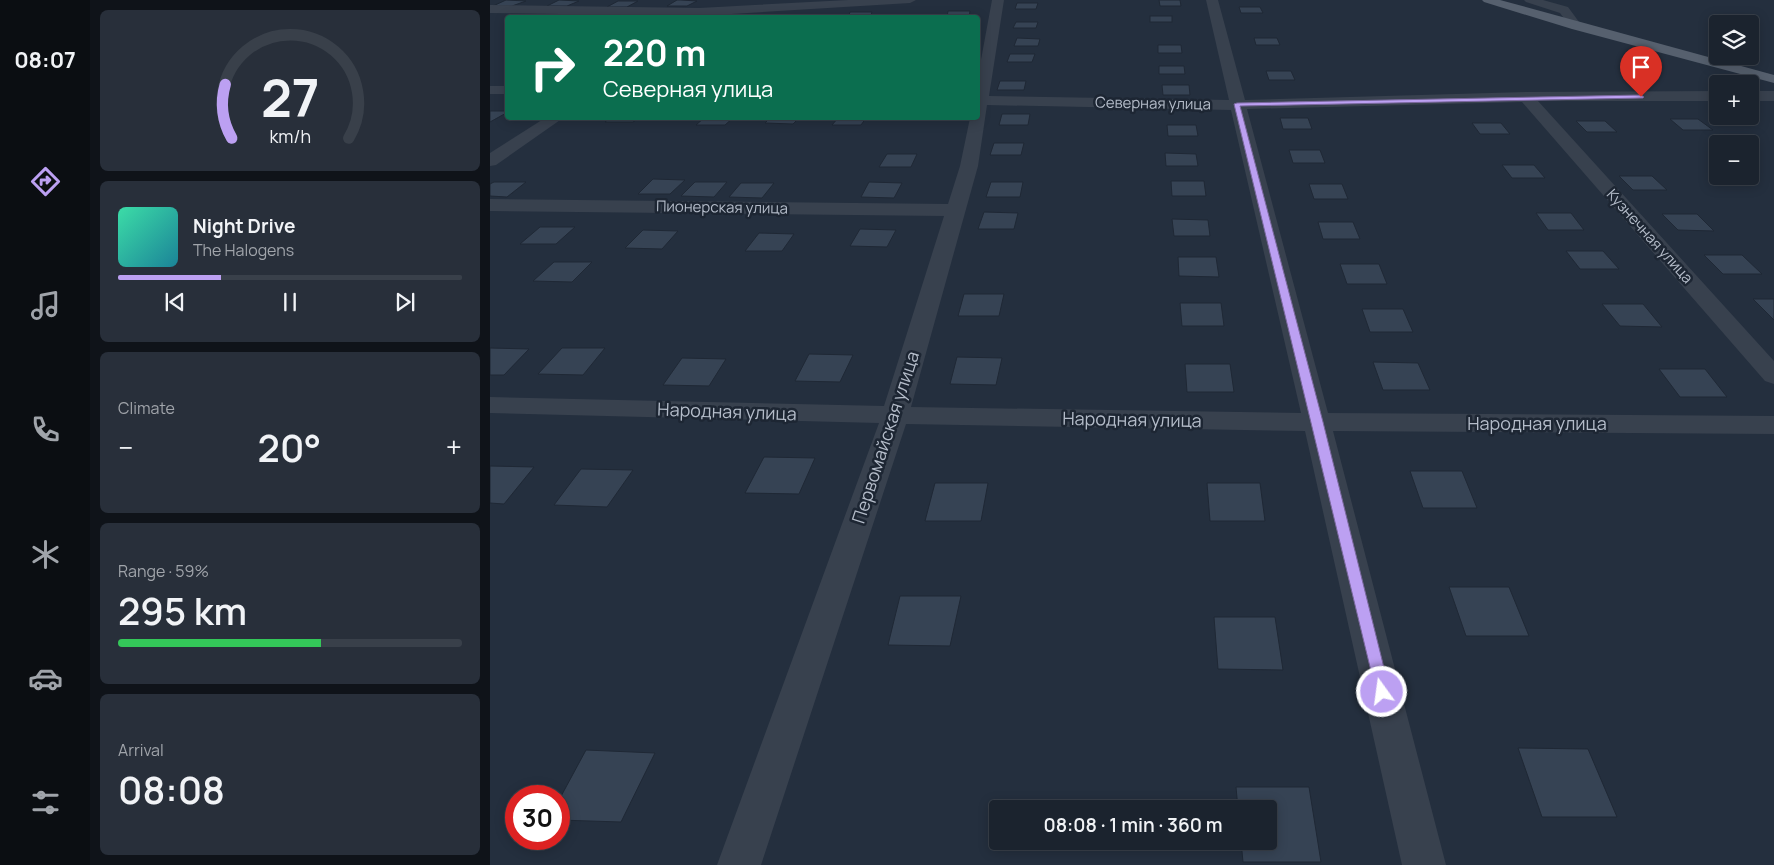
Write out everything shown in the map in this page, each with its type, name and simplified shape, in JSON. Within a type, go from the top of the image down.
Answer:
[{"type":"main road","points":[[1488,0],[1576,26],[1774,79]]},
{"type":"street","points":[[695,15],[719,0]]},
{"type":"street","points":[[490,9],[695,15],[910,0]]},
{"type":"street","name":"Первомайская улица","points":[[980,95],[998,0]]},
{"type":"street","points":[[1212,0],[1317,422],[1424,865]]},
{"type":"street","points":[[1530,0],[1564,10],[1576,26]]},
{"type":"street","points":[[490,90],[505,90]]},
{"type":"street","name":"Северная улица","points":[[980,100],[1237,104],[1526,97],[1709,96]]},
{"type":"street","points":[[1759,96],[1774,96]]},
{"type":"street","name":"Кузнечная улица","points":[[1526,97],[1774,376]]},
{"type":"street","points":[[490,161],[553,120]]},
{"type":"street","name":"Первомайская улица","points":[[738,865],[895,415],[954,210],[969,166],[976,120]]},
{"type":"street","name":"Пионерская улица","points":[[490,205],[954,210]]},
{"type":"street","name":"Народная улица","points":[[490,405],[895,415],[1317,422],[1774,425]]},
{"type":"building","points":[[506,0],[526,1],[512,6],[493,6]]},
{"type":"building","points":[[559,0],[579,1],[567,6],[547,6]]},
{"type":"building","points":[[677,0],[697,1],[687,6],[667,6]]},
{"type":"building","points":[[1159,0],[1180,0],[1181,6],[1160,6]]},
{"type":"building","points":[[618,1],[638,1],[627,7],[607,7]]},
{"type":"building","points":[[1017,3],[1038,3],[1036,9],[1015,9]]},
{"type":"building","points":[[1239,7],[1260,7],[1263,13],[1241,13]]},
{"type":"building","points":[[948,11],[970,11],[969,15],[947,15]]},
{"type":"building","points":[[850,12],[872,12],[871,15],[849,15]]},
{"type":"building","points":[[1150,16],[1172,16],[1172,22],[1150,22]]},
{"type":"building","points":[[1016,22],[1038,22],[1036,28],[1013,28]]},
{"type":"building","points":[[1017,38],[1040,39],[1038,46],[1014,46]]},
{"type":"building","points":[[1254,38],[1277,38],[1280,45],[1256,45]]},
{"type":"building","points":[[1158,45],[1181,45],[1182,53],[1158,53]]},
{"type":"building","points":[[1010,54],[1035,54],[1032,62],[1007,62]]},
{"type":"building","points":[[1159,66],[1184,66],[1185,74],[1159,74]]},
{"type":"building","points":[[1266,71],[1291,71],[1295,80],[1269,80]]},
{"type":"building","points":[[1000,81],[1026,81],[1024,90],[997,90]]},
{"type":"building","points":[[1162,85],[1189,85],[1190,95],[1163,95]]},
{"type":"building","points":[[490,111],[505,111],[505,114],[490,122]]},
{"type":"building","points":[[1002,114],[1030,114],[1028,125],[999,125]]},
{"type":"building","points":[[1280,118],[1308,118],[1312,129],[1283,129]]},
{"type":"building","points":[[1670,119],[1698,119],[1713,130],[1683,130]]},
{"type":"building","points":[[608,120],[636,120],[633,122],[605,122]]},
{"type":"building","points":[[702,120],[731,120],[725,125],[696,125]]},
{"type":"building","points":[[768,120],[797,120],[793,124],[765,123]]},
{"type":"building","points":[[836,120],[865,120],[861,125],[832,125]]},
{"type":"building","points":[[1576,121],[1605,121],[1617,132],[1587,132]]},
{"type":"building","points":[[1472,123],[1501,123],[1510,134],[1480,134]]},
{"type":"building","points":[[1167,125],[1196,125],[1198,136],[1168,136]]},
{"type":"building","points":[[994,143],[1024,143],[1021,155],[990,155]]},
{"type":"building","points":[[1289,150],[1320,150],[1325,163],[1293,163]]},
{"type":"building","points":[[1165,153],[1196,154],[1198,166],[1166,166]]},
{"type":"building","points":[[887,154],[917,154],[911,167],[879,167]]},
{"type":"building","points":[[1502,165],[1534,165],[1545,178],[1512,178]]},
{"type":"building","points":[[1619,176],[1652,176],[1667,190],[1633,190]]},
{"type":"building","points":[[653,179],[685,180],[670,194],[638,194]]},
{"type":"building","points":[[1171,181],[1204,181],[1206,196],[1172,196]]},
{"type":"building","points":[[494,182],[526,182],[507,197],[490,196],[490,184]]},
{"type":"building","points":[[695,182],[727,182],[714,197],[681,196]]},
{"type":"building","points":[[869,182],[902,183],[894,198],[861,197]]},
{"type":"building","points":[[991,182],[1023,182],[1020,197],[986,197]]},
{"type":"building","points":[[741,183],[774,183],[762,198],[729,197]]},
{"type":"building","points":[[1309,184],[1342,184],[1348,199],[1314,199]]},
{"type":"building","points":[[984,212],[1018,213],[1014,229],[978,229]]},
{"type":"building","points":[[1536,213],[1571,213],[1584,230],[1548,230]]},
{"type":"building","points":[[1662,214],[1697,214],[1714,231],[1678,230]]},
{"type":"building","points":[[1172,219],[1208,220],[1210,236],[1174,236]]},
{"type":"building","points":[[1318,222],[1353,222],[1360,239],[1323,239]]},
{"type":"building","points":[[540,227],[575,227],[556,244],[520,244]]},
{"type":"building","points":[[860,229],[896,230],[887,247],[850,246]]},
{"type":"building","points":[[643,230],[678,231],[662,249],[625,248]]},
{"type":"building","points":[[759,233],[794,234],[782,251],[745,251]]},
{"type":"building","points":[[1566,251],[1603,251],[1619,269],[1580,269]]},
{"type":"building","points":[[1704,255],[1742,255],[1762,274],[1723,274]]},
{"type":"building","points":[[1178,257],[1216,257],[1219,277],[1179,276]]},
{"type":"building","points":[[554,262],[592,262],[572,282],[533,281]]},
{"type":"building","points":[[1340,264],[1379,264],[1387,284],[1347,284]]},
{"type":"building","points":[[964,294],[1004,294],[999,316],[958,316]]},
{"type":"building","points":[[1753,299],[1774,299],[1774,320]]},
{"type":"building","points":[[1180,303],[1221,303],[1224,326],[1182,326]]},
{"type":"building","points":[[1602,304],[1643,304],[1662,327],[1620,326]]},
{"type":"building","points":[[1362,309],[1403,309],[1413,332],[1370,332]]},
{"type":"building","points":[[490,348],[529,349],[504,375],[490,375]]},
{"type":"building","points":[[562,348],[605,348],[583,375],[538,374]]},
{"type":"building","points":[[809,354],[853,355],[840,382],[795,381]]},
{"type":"building","points":[[957,357],[1002,358],[996,385],[950,384]]},
{"type":"building","points":[[682,358],[726,359],[709,386],[663,385]]},
{"type":"building","points":[[1373,362],[1418,363],[1430,390],[1383,390]]},
{"type":"building","points":[[1185,364],[1230,364],[1234,392],[1187,392]]},
{"type":"building","points":[[1659,369],[1705,369],[1727,397],[1680,397]]},
{"type":"building","points":[[764,457],[815,458],[799,494],[745,493]]},
{"type":"building","points":[[490,466],[534,467],[504,504],[490,503]]},
{"type":"building","points":[[581,469],[633,470],[607,507],[554,505]]},
{"type":"building","points":[[1410,471],[1462,471],[1477,508],[1423,508]]},
{"type":"building","points":[[935,483],[988,483],[981,521],[925,521]]},
{"type":"building","points":[[1207,483],[1260,483],[1265,521],[1210,521]]},
{"type":"building","points":[[1449,587],[1509,587],[1529,636],[1466,636]]},
{"type":"building","points":[[900,596],[961,596],[950,646],[888,645]]},
{"type":"building","points":[[1214,617],[1275,617],[1283,670],[1218,669]]},
{"type":"building","points":[[1518,748],[1588,749],[1617,817],[1542,817]]},
{"type":"building","points":[[586,750],[655,753],[621,822],[570,820],[570,785],[567,785]]},
{"type":"building","points":[[1236,787],[1309,787],[1321,862],[1243,862],[1242,850],[1277,850],[1277,800],[1237,800]]},
{"type":"route","points":[[1382,692],[1317,422],[1237,104],[1641,97]]}]
